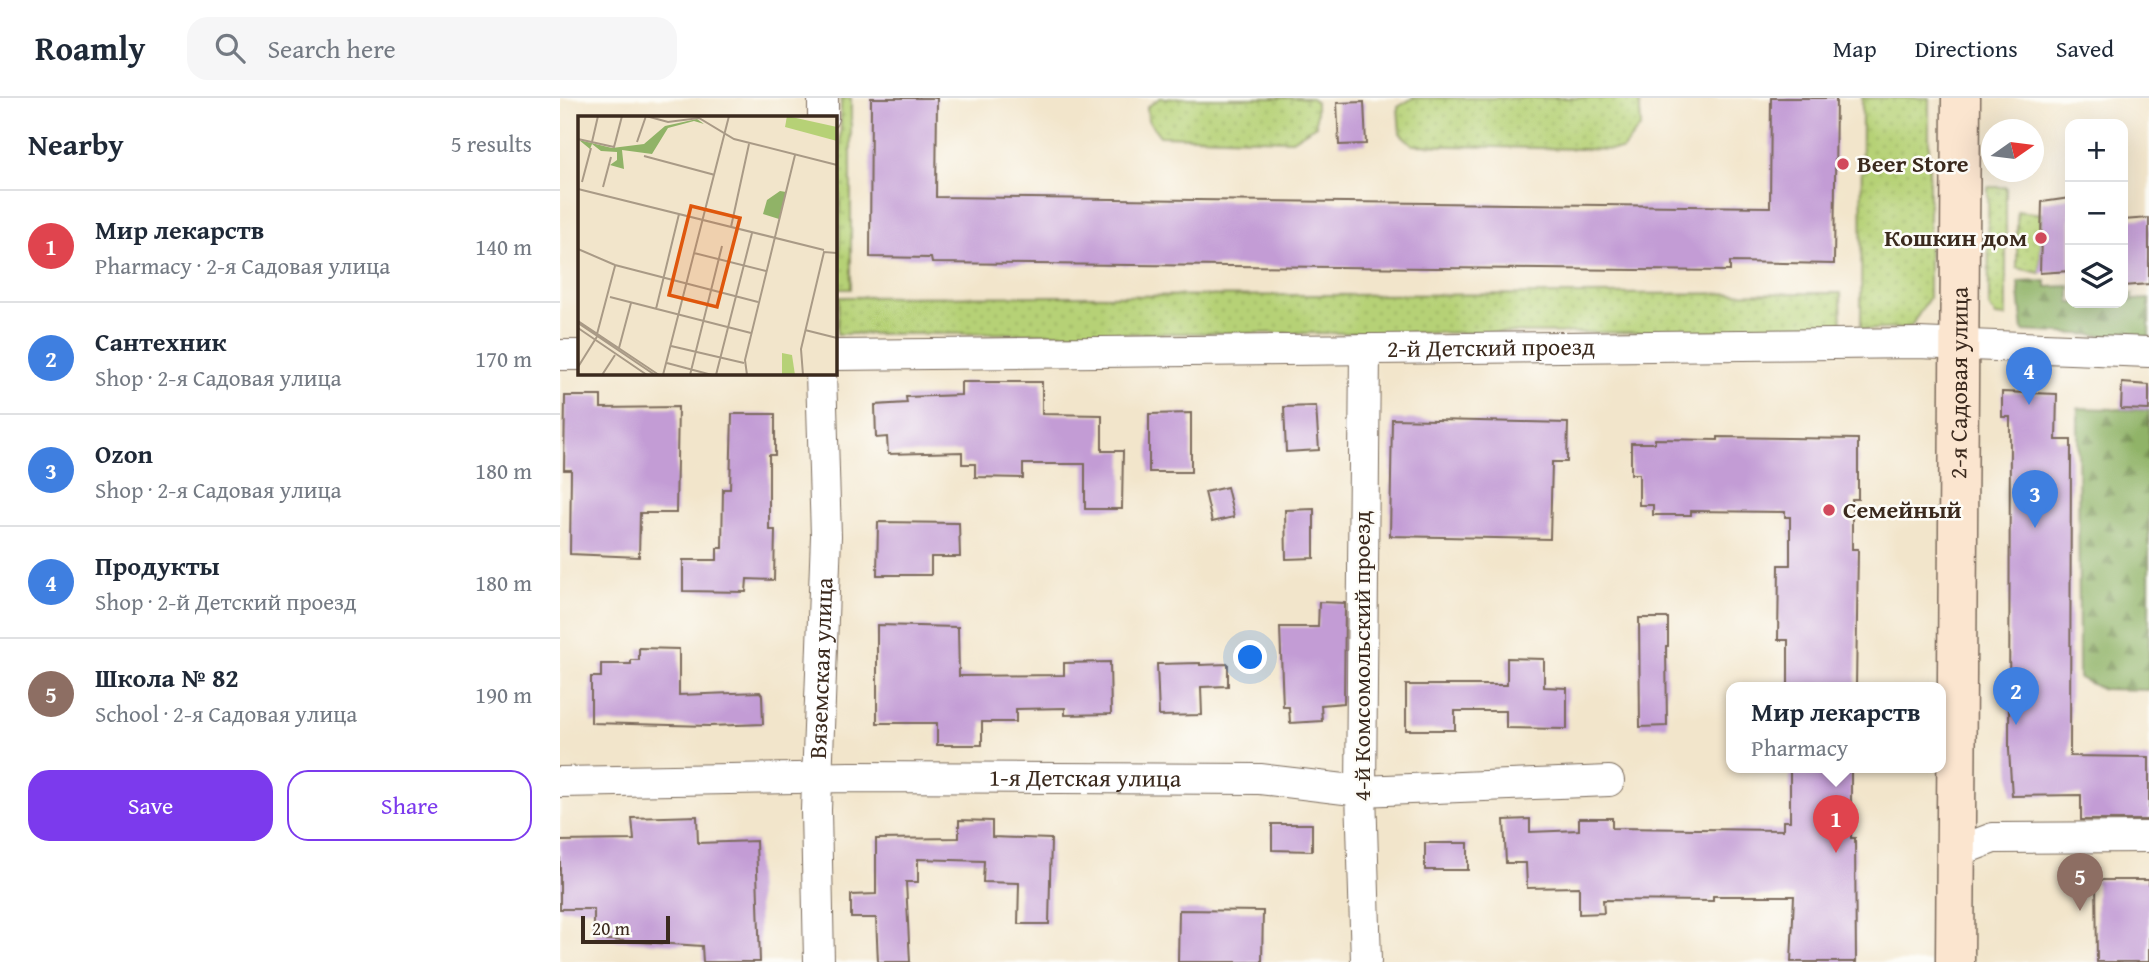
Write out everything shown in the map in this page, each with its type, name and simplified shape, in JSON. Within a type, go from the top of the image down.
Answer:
[{"type":"street","points":[[823,98],[823,116]]},
{"type":"street","name":"2-я Садовая улица","points":[[1955,962],[1961,98]]},
{"type":"street","name":"2-й Детский проезд","points":[[836,355],[1958,345],[2149,352]]},
{"type":"street","name":"4-й Комсомольский проезд","points":[[1365,350],[1361,791],[1366,962]]},
{"type":"street","points":[[560,355],[578,355]]},
{"type":"street","name":"Вяземская улица","points":[[819,962],[816,810],[826,536],[821,374]]},
{"type":"street","name":"1-я Детская улица","points":[[560,782],[1260,779],[1361,791],[1609,781]]},
{"type":"street","points":[[1954,853],[1993,838],[2149,837]]},
{"type":"green space","points":[[841,98],[851,98],[851,289],[839,289]]},
{"type":"green space","points":[[1160,98],[1311,98],[1316,102],[1316,125],[1292,140],[1160,136],[1148,120],[1147,107]]},
{"type":"green space","points":[[1413,98],[1639,98],[1641,126],[1622,150],[1413,145],[1400,133],[1398,107]]},
{"type":"green space","points":[[1862,98],[1929,98],[1929,298],[1910,328],[1861,330]]},
{"type":"green space","points":[[1988,187],[2006,187],[2006,317],[1996,316],[1989,307]]},
{"type":"green space","points":[[2017,211],[2042,214],[2040,273],[2017,268]]},
{"type":"green space","points":[[2046,281],[2046,287],[2065,286],[2065,308],[2128,308],[2128,294],[2133,294],[2133,300],[2149,299],[2149,338],[2023,331],[2018,282]]},
{"type":"green space","points":[[1841,293],[1842,332],[837,334],[839,297]]},
{"type":"green space","points":[[2078,408],[2149,410],[2149,690],[2102,689],[2079,678]]},
{"type":"building","points":[[871,98],[937,98],[936,197],[1770,207],[1771,98],[1836,98],[1834,264],[1730,262],[1730,271],[932,263],[931,258],[870,257]]},
{"type":"building","points":[[1364,102],[1366,144],[1339,145],[1337,103]]},
{"type":"building","points":[[2065,199],[2065,271],[2040,273],[2042,202]]},
{"type":"building","points":[[2149,218],[2149,284],[2128,286],[2128,220]]},
{"type":"building","points":[[961,382],[1042,382],[1042,414],[1102,415],[1102,451],[1123,451],[1122,509],[1085,509],[1085,464],[1023,464],[1023,478],[975,477],[975,464],[962,464],[962,452],[888,454],[887,437],[876,438],[875,405],[907,403],[906,397],[961,395]]},
{"type":"building","points":[[2122,383],[2149,385],[2149,410],[2121,409]]},
{"type":"building","points":[[2002,392],[2057,394],[2056,440],[2071,440],[2070,756],[2149,757],[2149,820],[2081,820],[2081,795],[2012,796],[2009,750],[2010,417],[2002,417]]},
{"type":"building","points":[[565,396],[601,396],[601,408],[678,407],[676,513],[640,513],[639,557],[570,554],[571,470],[564,470]]},
{"type":"building","points":[[1316,406],[1319,450],[1286,452],[1284,407]]},
{"type":"building","points":[[1191,413],[1191,472],[1149,472],[1149,414]]},
{"type":"building","points":[[732,414],[775,414],[775,455],[769,455],[769,530],[775,530],[774,580],[747,579],[746,592],[683,591],[683,560],[717,560],[717,548],[722,548],[723,489],[730,489]]},
{"type":"building","points":[[1392,419],[1568,423],[1567,462],[1552,462],[1550,539],[1390,536]]},
{"type":"building","points":[[1718,437],[1858,439],[1858,499],[1852,499],[1852,549],[1858,549],[1856,682],[1788,682],[1788,640],[1778,640],[1779,565],[1790,565],[1790,517],[1785,517],[1785,512],[1691,511],[1691,515],[1653,515],[1653,505],[1639,505],[1639,474],[1631,474],[1631,443],[1655,443],[1655,439],[1718,440]]},
{"type":"building","points":[[1227,487],[1234,517],[1212,522],[1205,492]]},
{"type":"building","points":[[1314,509],[1314,558],[1286,559],[1285,510]]},
{"type":"building","points":[[878,522],[959,523],[960,557],[931,557],[931,575],[877,575]]},
{"type":"building","points":[[1319,602],[1345,603],[1344,703],[1321,705],[1322,721],[1290,723],[1289,707],[1283,707],[1280,627],[1318,627]]},
{"type":"building","points":[[1639,618],[1668,618],[1667,726],[1640,727]]},
{"type":"building","points":[[877,625],[958,627],[959,676],[1064,675],[1064,663],[1110,662],[1111,714],[1065,715],[1065,708],[1016,709],[1016,722],[982,722],[982,745],[937,745],[937,723],[877,723]]},
{"type":"building","points":[[639,648],[679,649],[679,695],[760,692],[763,724],[710,726],[591,723],[591,677],[601,677],[601,664],[631,664],[631,660],[639,660]]},
{"type":"building","points":[[1507,658],[1544,659],[1544,687],[1567,688],[1567,729],[1506,728],[1506,711],[1455,711],[1455,730],[1406,730],[1406,685],[1507,685]]},
{"type":"building","points":[[1157,664],[1228,664],[1228,686],[1201,687],[1202,715],[1159,716]]},
{"type":"building","points":[[1790,773],[1851,773],[1851,838],[1855,838],[1856,962],[1791,962],[1794,896],[1713,896],[1713,901],[1603,900],[1604,913],[1579,914],[1579,887],[1527,888],[1526,863],[1506,863],[1504,820],[1530,819],[1530,832],[1579,830],[1579,818],[1612,818],[1612,828],[1783,830],[1783,821],[1790,821]]},
{"type":"building","points":[[697,816],[698,843],[756,841],[760,962],[703,962],[702,946],[594,939],[594,909],[560,909],[560,841],[634,840],[632,818]]},
{"type":"building","points":[[959,820],[992,821],[992,837],[1051,839],[1049,924],[1018,924],[1019,883],[983,882],[984,861],[918,859],[918,882],[906,882],[910,962],[878,962],[876,918],[851,918],[851,895],[876,894],[876,839],[959,838]]},
{"type":"building","points":[[1272,824],[1312,824],[1312,851],[1272,850]]},
{"type":"building","points":[[1425,843],[1468,843],[1468,870],[1425,870]]},
{"type":"building","points":[[2096,880],[2149,880],[2149,962],[2097,962]]},
{"type":"building","points":[[1179,910],[1263,911],[1262,962],[1178,962]]},
{"type":"place","name":"Beer Store","points":[[1843,164]]},
{"type":"place","name":"Кошкин дом","points":[[2041,238]]},
{"type":"place","name":"Продукты","points":[[2029,405]]},
{"type":"place","name":"Семейный","points":[[1829,510]]},
{"type":"place","name":"Ozon","points":[[2035,528]]},
{"type":"place","name":"Сантехник","points":[[2016,725]]},
{"type":"place","name":"Мир лекарств","points":[[1836,853]]},
{"type":"place","name":"Школа № 82","points":[[2080,911]]}]
